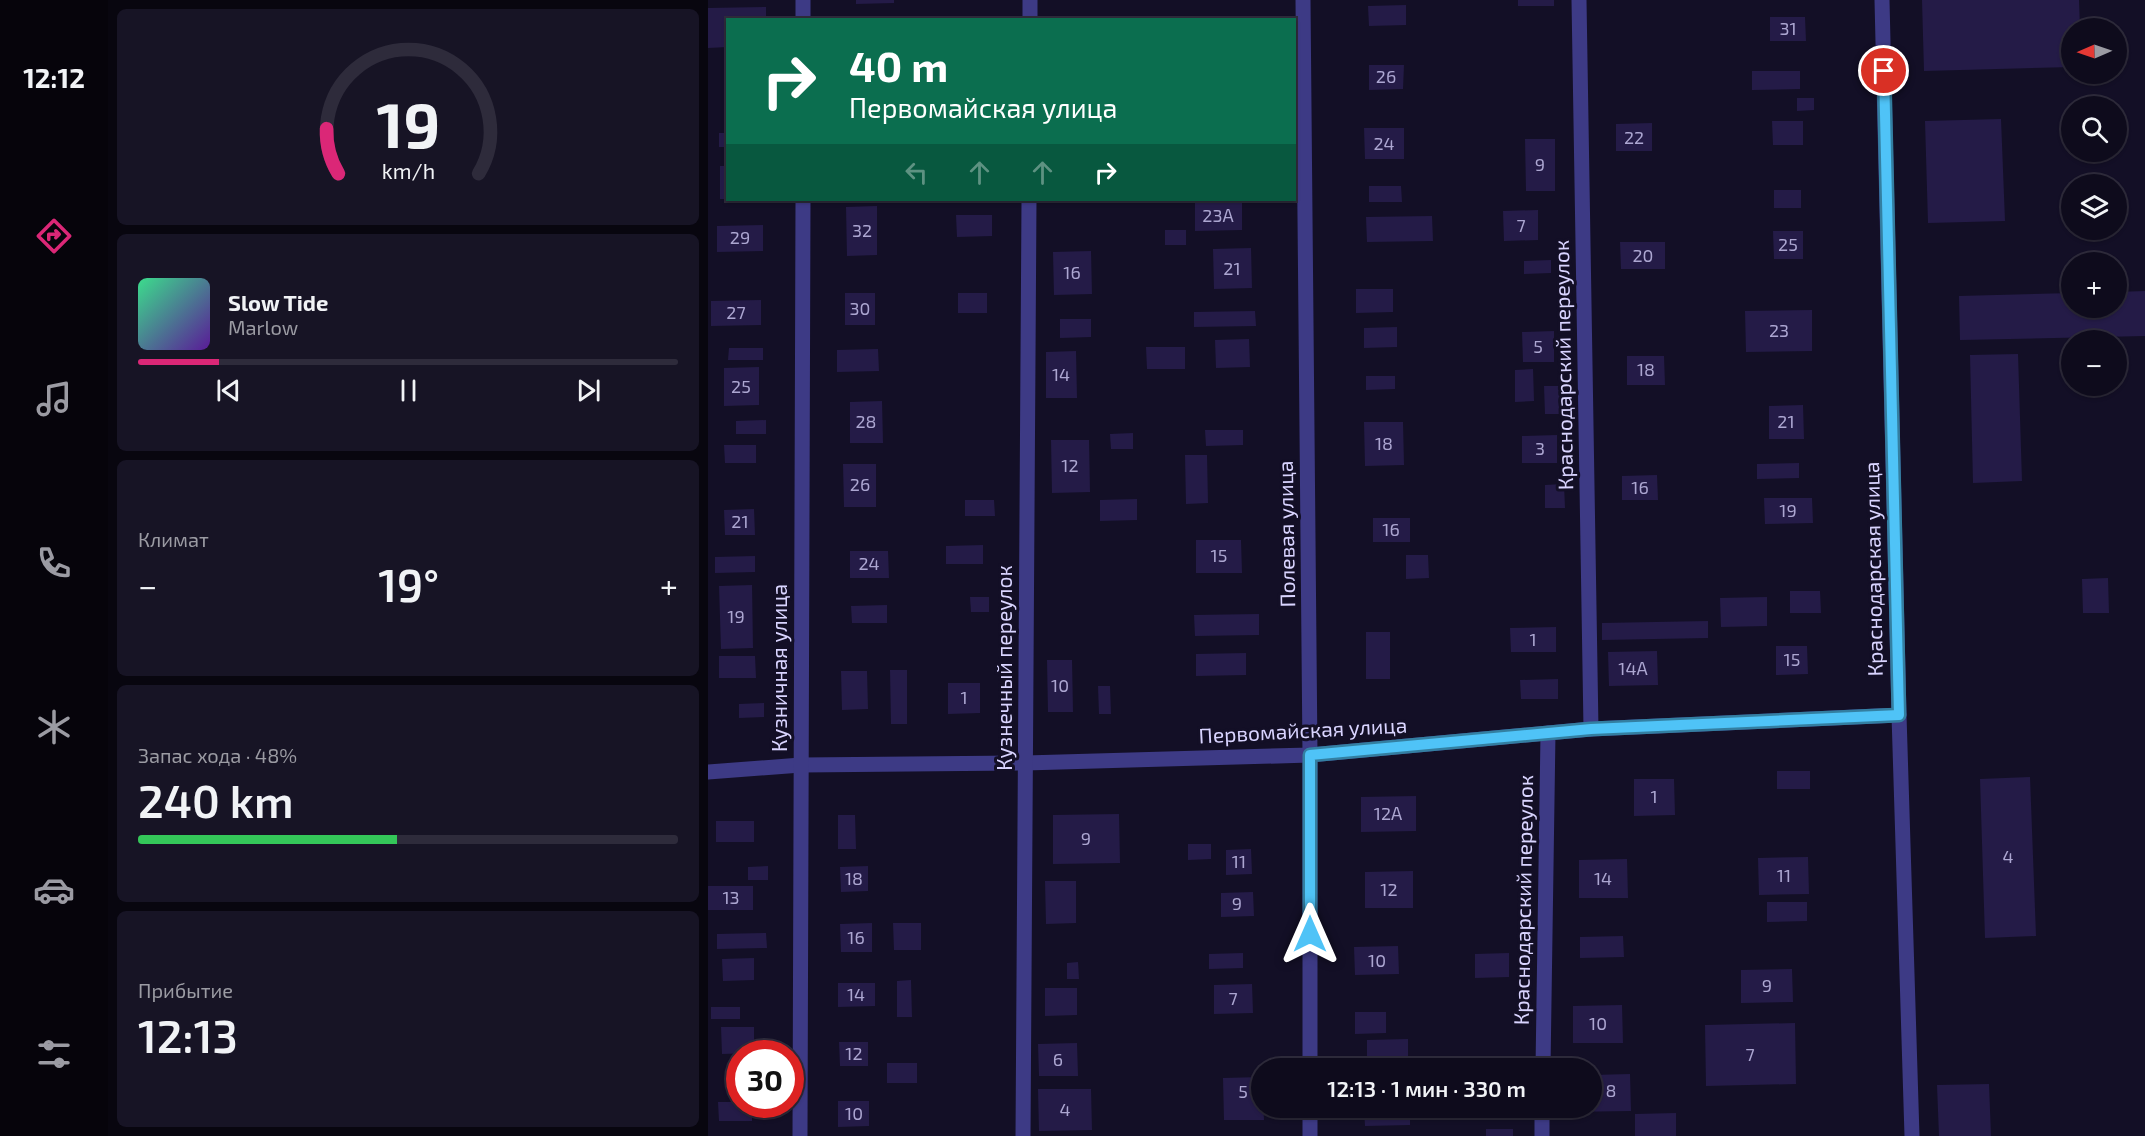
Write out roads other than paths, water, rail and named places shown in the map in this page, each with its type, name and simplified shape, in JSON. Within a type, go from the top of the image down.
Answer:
[{"type":"street","points":[[803,0],[803,18]]},
{"type":"street","points":[[1030,0],[1030,18]]},
{"type":"street","name":"Полевая улица","points":[[1303,0],[1310,755],[1310,1058]]},
{"type":"street","name":"Краснодарский переулок","points":[[1579,0],[1591,729]]},
{"type":"street","name":"Краснодарская улица","points":[[1882,0],[1899,715],[1912,1136]]},
{"type":"street","name":"Кузничная улица","points":[[800,1136],[802,201]]},
{"type":"street","name":"Кузнечный переулок","points":[[1023,1136],[1029,201]]},
{"type":"street","name":"Первомайская улица","points":[[708,772],[801,765],[1025,763],[1310,755],[1591,729],[1899,715]]},
{"type":"street","name":"Краснодарский переулок","points":[[1543,1058],[1548,733]]},
{"type":"street","points":[[1310,1118],[1310,1136]]},
{"type":"street","points":[[1542,1118],[1542,1136]]}]
